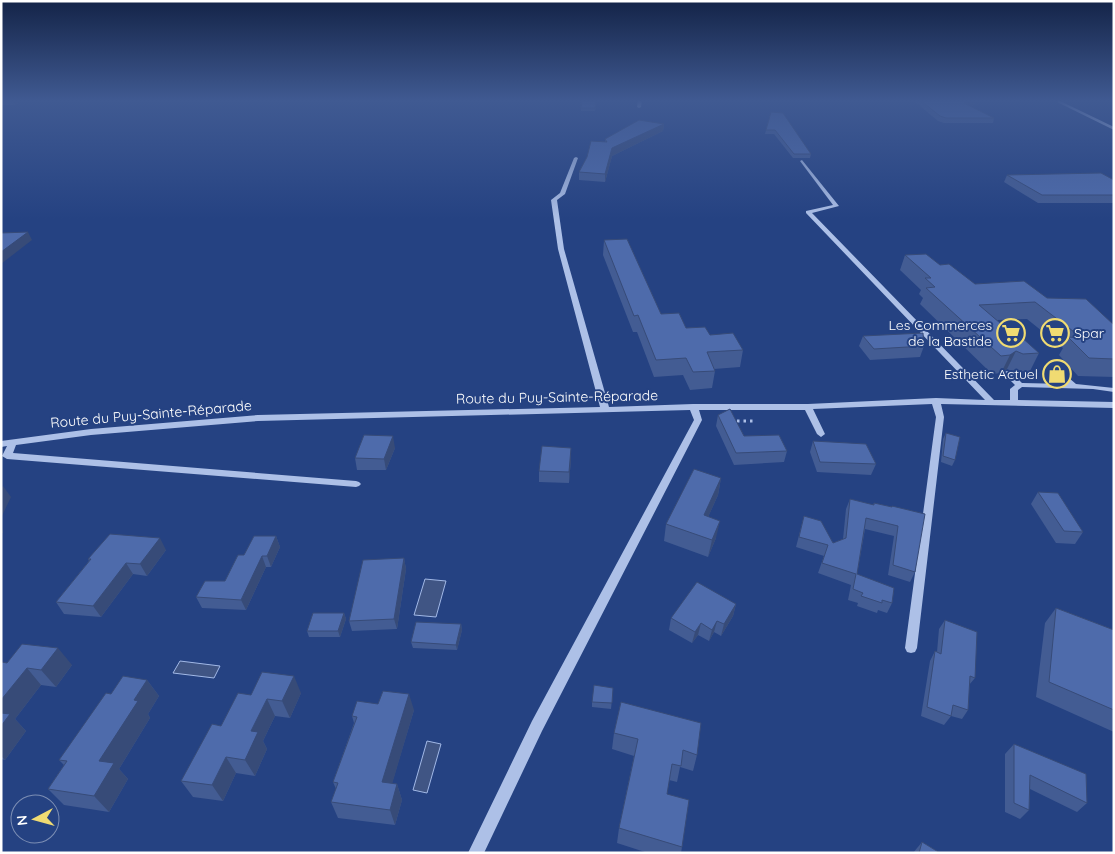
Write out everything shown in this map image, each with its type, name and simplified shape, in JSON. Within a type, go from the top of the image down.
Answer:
[{"type":"street","points":[[576,158],[562,194],[554,200],[561,249],[605,409]]},
{"type":"street","points":[[802,161],[836,206],[808,212],[991,401]]},
{"type":"street","points":[[1052,368],[1073,386]]},
{"type":"street","points":[[1007,372],[1020,385]]},
{"type":"street","points":[[1014,401],[1014,389],[1020,385],[1073,386],[1114,390]]},
{"type":"street","points":[[911,648],[940,417],[936,401]]},
{"type":"street","name":"Route du Puy-Sainte-Réparade","points":[[1,444],[91,432],[258,418],[693,407],[808,407],[936,401],[1014,401],[1114,405]]},
{"type":"street","points":[[476,853],[537,726],[698,420],[693,407]]},
{"type":"street","points":[[808,407],[821,434]]},
{"type":"street","points":[[13,442],[7,456],[356,484]]},
{"type":"water","points":[[425,579],[446,581],[436,617],[414,615]]},
{"type":"water","points":[[180,661],[220,666],[214,678],[173,673]]},
{"type":"water","points":[[427,741],[441,744],[427,793],[413,790]]},
{"type":"building","points":[[606,140],[630,140],[612,148],[605,174],[579,172],[587,157],[591,141],[607,142]]},
{"type":"building","points":[[783,140],[801,140],[811,154],[794,154]]},
{"type":"building","points":[[1101,173],[1114,180],[1114,195],[1042,195],[1007,175]]},
{"type":"building","points":[[28,232],[1,252],[1,233]]},
{"type":"building","points":[[627,239],[661,314],[679,313],[686,328],[705,327],[710,335],[733,333],[743,350],[707,352],[715,371],[693,372],[686,358],[656,360],[638,315],[634,316],[604,240]]},
{"type":"building","points":[[926,254],[940,265],[949,264],[975,284],[1024,281],[1047,298],[1086,299],[1114,325],[1114,359],[1089,358],[1068,337],[1082,338],[1035,302],[979,305],[1014,335],[1019,335],[1039,353],[1023,354],[1016,351],[1010,355],[1001,356],[926,288],[935,287],[925,278],[931,278],[905,255]]},
{"type":"building","points":[[923,333],[924,346],[874,349],[863,336]]},
{"type":"building","points":[[730,409],[744,436],[779,435],[787,451],[736,453],[718,415]]},
{"type":"building","points":[[946,433],[960,437],[955,460],[943,456]]},
{"type":"building","points":[[364,435],[393,436],[384,459],[355,458]]},
{"type":"building","points":[[813,441],[866,444],[876,464],[820,462]]},
{"type":"building","points":[[542,446],[571,448],[569,472],[539,471]]},
{"type":"building","points":[[694,469],[721,478],[704,515],[720,521],[712,540],[666,524]]},
{"type":"building","points":[[1038,492],[1058,493],[1083,532],[1064,531]]},
{"type":"building","points":[[850,499],[925,514],[915,572],[893,565],[898,526],[866,518],[857,574],[894,588],[892,603],[882,600],[882,603],[861,596],[863,593],[853,589],[856,574],[822,563],[828,545],[799,537],[804,516],[821,521],[833,543],[846,538]]},
{"type":"building","points":[[110,534],[160,538],[140,564],[126,563],[93,606],[56,602],[91,559],[88,559]]},
{"type":"building","points":[[254,536],[276,536],[267,556],[262,556],[241,600],[196,597],[205,581],[225,581],[238,555],[244,555]]},
{"type":"building","points":[[404,558],[394,619],[349,621],[363,560]]},
{"type":"building","points":[[697,582],[736,604],[724,624],[717,621],[712,630],[701,623],[695,632],[671,618]]},
{"type":"building","points":[[1056,608],[1114,630],[1114,710],[1049,682]]},
{"type":"building","points":[[313,613],[344,613],[338,631],[307,631]]},
{"type":"building","points":[[945,620],[977,632],[975,678],[970,676],[968,710],[953,705],[951,716],[927,707],[935,651],[941,654]]},
{"type":"building","points":[[416,622],[461,624],[456,645],[411,642]]},
{"type":"building","points":[[22,644],[58,648],[41,670],[27,668],[1,700],[1,663],[7,663]]},
{"type":"building","points":[[262,672],[294,676],[282,701],[267,699],[251,731],[258,732],[245,760],[226,757],[212,785],[181,781],[212,724],[221,726],[238,693],[251,695]]},
{"type":"building","points":[[123,676],[147,680],[134,700],[138,701],[99,761],[114,763],[94,796],[48,789],[67,761],[59,760],[106,693],[111,694]]},
{"type":"building","points":[[594,685],[613,688],[612,703],[592,702]]},
{"type":"building","points":[[383,691],[409,694],[382,782],[397,784],[390,810],[331,802],[338,783],[333,782],[357,717],[352,716],[357,701],[378,704]]},
{"type":"building","points":[[621,702],[701,723],[697,755],[683,750],[681,766],[672,764],[667,794],[689,800],[682,847],[619,828],[638,739],[614,733]]},
{"type":"building","points":[[1,713],[10,714],[1,726]]},
{"type":"building","points":[[1014,744],[1086,774],[1087,803],[1030,775],[1029,810],[1014,803]]},
{"type":"building","points":[[922,842],[940,853],[919,853]]},
{"type":"place","name":"Les Commerces de la Bastide","points":[[1011,333]]},
{"type":"place","name":"Spar","points":[[1055,333]]},
{"type":"place","name":"Esthetic Actuel","points":[[1057,374]]}]
